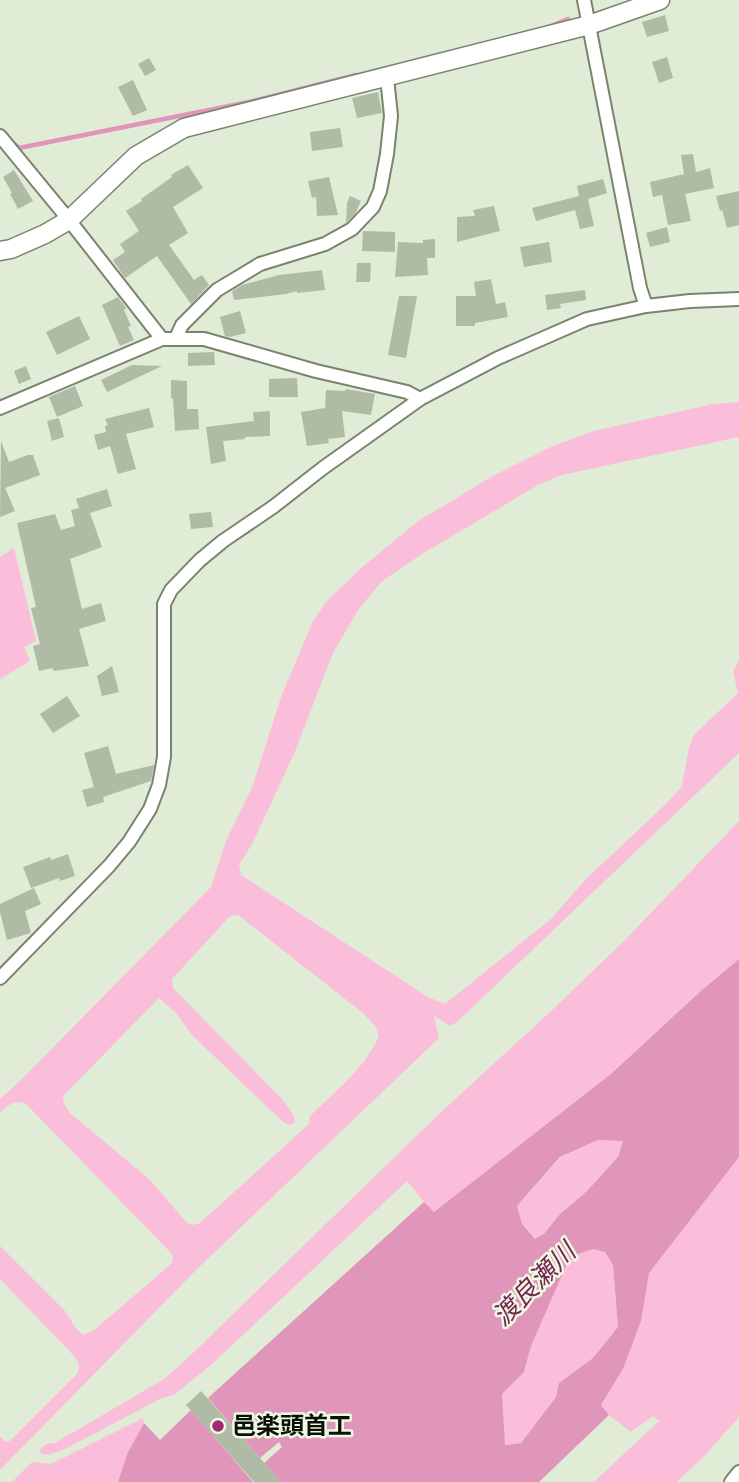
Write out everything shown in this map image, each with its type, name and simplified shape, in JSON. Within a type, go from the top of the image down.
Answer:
[{"type":"street","points":[[584,0],[640,288],[646,306]]},
{"type":"street","points":[[0,251],[45,234],[69,220],[136,156],[184,128],[590,25],[660,0]]},
{"type":"street","points":[[176,338],[182,325],[217,290],[260,264],[325,244],[352,229],[373,207],[380,191],[391,116],[384,76]]},
{"type":"street","points":[[0,136],[162,339]]},
{"type":"street","points":[[0,978],[109,866],[129,842],[150,809],[159,785],[164,757],[164,604],[171,590],[200,560],[420,399],[498,358],[587,319],[646,306],[739,299]]},
{"type":"street","points":[[0,408],[162,339],[176,338],[204,339],[316,371],[407,392],[420,399]]},
{"type":"street","points":[[731,1482],[739,1472]]},
{"type":"shaded area","points":[[739,402],[739,437],[562,475],[538,485],[422,554],[381,582],[358,610],[333,653],[294,754],[252,844],[239,865],[241,875],[428,997],[445,1004],[551,919],[586,879],[682,786],[689,747],[694,735],[738,693],[733,671],[739,660],[739,753],[457,1022],[450,1026],[434,1016],[439,1038],[198,1268],[0,1470],[0,1436],[5,1442],[10,1441],[78,1373],[79,1364],[0,1279],[0,1246],[66,1312],[83,1335],[93,1331],[172,1263],[173,1255],[26,1104],[15,1102],[0,1112],[0,1099],[211,887],[226,841],[253,785],[281,697],[313,621],[326,602],[360,569],[417,522],[491,477],[553,446],[594,431],[713,404]],"holes":[[[238,915],[363,1013],[376,1027],[379,1036],[366,1059],[310,1116],[309,1124],[200,1223],[187,1223],[149,1179],[70,1113],[64,1104],[63,1096],[159,998],[176,1013],[192,1035],[284,1123],[293,1124],[293,1114],[282,1099],[173,988],[172,979],[230,916]]]},
{"type":"shaded area","points":[[14,548],[36,641],[24,647],[30,661],[0,679],[0,557]]},
{"type":"shaded area","points":[[739,821],[739,959],[612,1073],[433,1213],[407,1181],[212,1364],[174,1395],[162,1398],[65,1449],[48,1455],[39,1451],[46,1444],[55,1443],[164,1379],[193,1353],[439,1114],[624,941]]},
{"type":"shaded area","points":[[598,1140],[624,1141],[618,1157],[587,1191],[559,1215],[544,1234],[536,1239],[522,1224],[517,1206],[561,1157]]},
{"type":"shaded area","points":[[739,1157],[739,1417],[677,1482],[594,1482],[659,1421],[653,1416],[631,1432],[601,1405],[623,1369],[641,1321],[649,1273]]},
{"type":"shaded area","points":[[593,1249],[605,1252],[613,1265],[618,1327],[593,1358],[559,1383],[556,1397],[521,1443],[504,1445],[502,1394],[524,1372],[531,1346],[566,1266],[576,1255]]},
{"type":"shaded area","points":[[143,1418],[144,1423],[128,1452],[118,1482],[12,1482],[32,1462],[51,1464]]},
{"type":"water","name":"渡良瀬川","points":[[739,959],[739,1157],[649,1273],[641,1321],[623,1369],[601,1405],[609,1415],[539,1482],[281,1482],[264,1463],[282,1447],[279,1442],[260,1458],[208,1398],[424,1202],[434,1212],[612,1073]],"holes":[[[598,1140],[623,1141],[618,1157],[587,1191],[559,1215],[544,1234],[535,1239],[522,1224],[517,1206],[560,1157]],[[593,1249],[605,1252],[613,1265],[618,1327],[593,1358],[559,1383],[556,1397],[521,1443],[505,1445],[502,1394],[524,1372],[531,1346],[566,1266],[576,1255]]]},
{"type":"water","points":[[191,1410],[253,1482],[118,1482],[128,1452],[144,1423],[160,1440]]},
{"type":"building","points":[[665,15],[669,31],[647,37],[642,22]]},
{"type":"building","points":[[667,57],[673,78],[659,83],[652,62]]},
{"type":"building","points":[[149,58],[156,70],[145,76],[138,64]]},
{"type":"building","points":[[133,80],[147,110],[133,116],[118,87]]},
{"type":"building","points":[[378,92],[382,113],[357,118],[352,98]]},
{"type":"building","points":[[340,128],[343,147],[312,151],[310,132]]},
{"type":"building","points":[[693,154],[696,172],[710,168],[714,188],[685,194],[691,221],[668,225],[662,195],[653,197],[650,182],[684,174],[681,155]]},
{"type":"building","points":[[188,165],[203,188],[173,207],[188,233],[169,245],[194,280],[202,275],[209,285],[191,304],[157,256],[125,278],[113,260],[125,252],[120,244],[139,231],[126,211]]},
{"type":"building","points":[[14,170],[33,201],[18,209],[3,177]]},
{"type":"building","points":[[329,177],[338,215],[317,216],[316,197],[312,198],[308,181]]},
{"type":"building","points":[[603,179],[607,193],[588,199],[594,226],[580,229],[575,210],[536,221],[532,208],[579,196],[577,186]]},
{"type":"building","points":[[739,191],[739,225],[727,228],[716,196]]},
{"type":"building","points":[[350,196],[361,201],[355,214],[346,223],[347,203]]},
{"type":"building","points":[[494,206],[500,231],[457,242],[457,217],[475,216],[473,210]]},
{"type":"building","points":[[667,227],[670,242],[650,247],[646,233]]},
{"type":"building","points":[[363,231],[395,232],[395,252],[362,251]]},
{"type":"building","points":[[435,239],[435,258],[427,258],[428,275],[395,277],[398,242],[423,243],[423,240]]},
{"type":"building","points":[[549,242],[552,262],[524,267],[520,247]]},
{"type":"building","points":[[357,263],[371,263],[370,282],[356,282]]},
{"type":"building","points":[[322,270],[325,290],[234,300],[232,291],[242,285],[279,275]]},
{"type":"building","points":[[491,279],[496,304],[505,302],[508,317],[475,323],[475,326],[456,326],[456,296],[476,296],[474,282]]},
{"type":"building","points":[[585,290],[586,300],[560,304],[561,308],[547,310],[545,295]]},
{"type":"building","points":[[399,296],[417,296],[406,358],[388,355]]},
{"type":"building","points":[[118,297],[126,308],[124,310],[131,326],[128,327],[134,340],[120,346],[102,305]]},
{"type":"building","points":[[240,311],[246,333],[225,336],[220,317]]},
{"type":"building","points":[[79,316],[90,339],[57,355],[46,332]]},
{"type":"building","points":[[214,352],[215,365],[188,366],[188,353]]},
{"type":"building","points":[[132,365],[162,366],[107,392],[101,380]]},
{"type":"building","points":[[26,366],[31,379],[19,384],[14,371]]},
{"type":"building","points":[[297,378],[298,397],[269,397],[269,379]]},
{"type":"building","points":[[171,380],[187,381],[187,409],[198,409],[199,429],[175,431]]},
{"type":"building","points":[[75,386],[83,406],[57,417],[49,397]]},
{"type":"building","points":[[346,389],[375,394],[371,415],[342,411],[345,437],[328,439],[329,443],[307,446],[301,412],[325,408],[326,390]]},
{"type":"building","points":[[149,408],[154,427],[126,434],[136,469],[118,474],[110,446],[98,450],[94,435],[106,432],[105,426],[108,425],[105,419]]},
{"type":"building","points":[[270,411],[270,436],[223,441],[226,461],[211,464],[206,427],[254,421],[253,412]]},
{"type":"building","points":[[59,418],[64,437],[52,441],[47,421]]},
{"type":"building","points":[[1,441],[9,462],[33,455],[40,475],[5,488],[15,511],[0,517]]},
{"type":"building","points":[[107,489],[112,506],[90,513],[102,547],[70,559],[82,609],[101,603],[106,621],[79,629],[89,666],[39,671],[33,646],[40,644],[31,608],[36,607],[17,523],[55,514],[61,530],[75,526],[71,510],[79,508],[76,499]]},
{"type":"building","points":[[211,512],[213,527],[191,529],[189,514]]},
{"type":"building","points":[[112,666],[119,692],[102,696],[97,676]]},
{"type":"building","points":[[67,696],[80,716],[53,733],[40,714]]},
{"type":"building","points":[[108,746],[116,774],[154,765],[151,781],[103,797],[104,802],[87,807],[82,790],[94,787],[84,753]]},
{"type":"building","points":[[68,854],[75,876],[60,881],[59,878],[31,888],[23,867],[50,857],[51,860]]},
{"type":"building","points":[[34,888],[41,904],[25,911],[31,933],[7,940],[0,904]]},
{"type":"building","name":"邑楽頭首工","points":[[201,1391],[281,1482],[254,1482],[186,1405]]},
{"type":"waterway","points":[[551,26],[568,19]]},
{"type":"waterway","points":[[11,141],[19,148],[249,102],[356,75]]},
{"type":"place","name":"邑楽頭首工","points":[[218,1426]]}]
